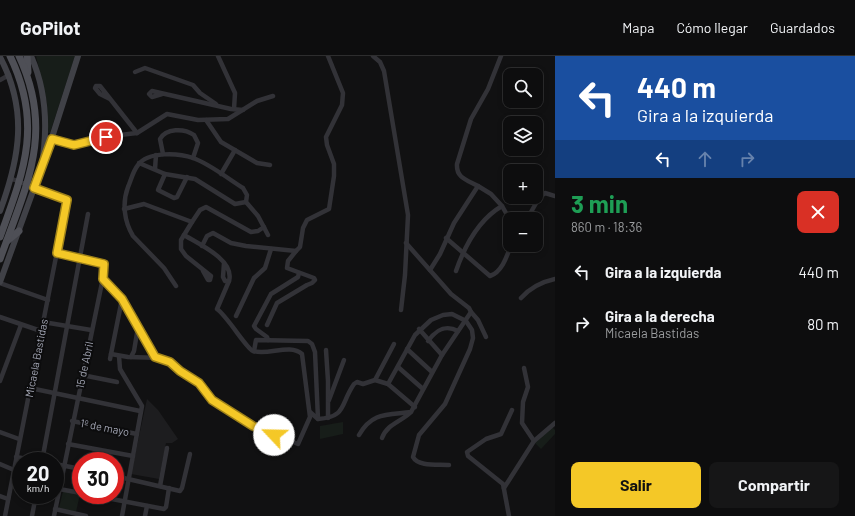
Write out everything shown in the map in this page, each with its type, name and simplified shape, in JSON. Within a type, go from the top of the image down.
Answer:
[{"type":"main road","points":[[0,237],[20,182],[27,150],[27,118],[22,88],[10,56]]},
{"type":"main road","points":[[0,259],[31,186],[34,156],[36,132],[34,104],[28,76],[19,56]]},
{"type":"main road","points":[[28,76],[31,57]]},
{"type":"main road","points":[[6,243],[19,232]]},
{"type":"street","points":[[48,300],[0,282],[19,232],[31,186],[41,169],[49,138],[78,56]]},
{"type":"street","points":[[218,56],[235,93],[234,109]]},
{"type":"street","points":[[267,325],[277,303],[315,280],[314,278],[287,268],[288,262],[300,247],[303,228],[307,220],[326,211],[331,204],[334,164],[327,145],[326,137],[342,105],[343,94],[328,56]]},
{"type":"street","points":[[373,56],[380,62],[384,71],[408,215],[401,310]]},
{"type":"street","points":[[501,56],[488,89],[471,119],[457,164],[456,172],[460,176],[491,194],[505,212]]},
{"type":"street","points":[[0,57],[9,75],[18,121],[16,159],[12,179],[4,191],[0,211]]},
{"type":"street","points":[[31,57],[44,99],[49,138]]},
{"type":"street","points":[[135,72],[145,68],[193,85],[200,93],[217,106]]},
{"type":"street","points":[[0,80],[9,75]]},
{"type":"street","points":[[162,94],[243,110]]},
{"type":"street","points":[[49,138],[77,145],[94,138],[137,133],[167,114],[206,120],[228,119],[257,101],[274,96]]},
{"type":"street","points":[[110,99],[137,133]]},
{"type":"street","points":[[206,120],[221,142],[257,163],[270,165]]},
{"type":"street","points":[[163,154],[160,139],[163,134],[175,130],[194,135],[198,143],[193,158]]},
{"type":"street","points":[[221,174],[235,150]]},
{"type":"street","points":[[176,286],[164,268],[133,236],[124,209],[124,197],[139,163],[149,157],[163,154],[193,158],[221,174],[245,190],[247,195],[246,202],[258,216],[268,235]]},
{"type":"street","points":[[155,169],[156,155]]},
{"type":"street","points":[[139,163],[165,174],[195,179],[235,204],[246,202]]},
{"type":"street","points":[[165,174],[158,190],[174,198],[177,197],[187,177]]},
{"type":"street","points":[[12,179],[31,186]]},
{"type":"street","name":"Micaela Bastidas","points":[[17,452],[67,200],[31,186]]},
{"type":"street","points":[[430,270],[440,254],[446,238],[478,186]]},
{"type":"street","points":[[531,212],[538,198],[545,194],[555,196]]},
{"type":"street","points":[[124,209],[144,204],[192,222]]},
{"type":"street","points":[[456,271],[463,252],[481,222],[488,214],[502,206]]},
{"type":"street","points":[[203,271],[186,256],[180,245],[184,235],[200,210],[206,207],[251,232],[258,231],[264,227]]},
{"type":"street","points":[[44,452],[88,214]]},
{"type":"street","points":[[202,246],[208,236],[213,233],[231,243],[296,251]]},
{"type":"street","points":[[122,299],[110,356],[155,357],[170,362],[180,371],[199,383],[212,400],[253,426],[296,444],[299,443],[309,422],[310,412],[302,354],[298,351],[288,350],[278,352],[254,351],[244,344],[231,323],[217,309],[229,281],[230,274],[224,263],[214,253],[184,235]]},
{"type":"street","points":[[446,238],[490,276],[493,275],[505,262],[509,252]]},
{"type":"street","points":[[406,243],[451,294],[469,308],[478,320],[486,337]]},
{"type":"street","points":[[236,316],[254,278],[265,268],[270,249]]},
{"type":"street","points":[[57,253],[81,257]]},
{"type":"street","name":"15 de Abril","points":[[64,462],[103,279],[104,264],[81,257]]},
{"type":"street","points":[[268,340],[267,337],[254,328],[256,322],[271,294],[295,279],[299,273]]},
{"type":"street","points":[[103,279],[122,299],[155,357]]},
{"type":"street","points":[[521,298],[540,282],[555,279]]},
{"type":"street","points":[[382,438],[390,426],[406,417],[415,408],[432,372],[471,312]]},
{"type":"street","points":[[388,384],[419,330],[431,320],[443,315],[452,314],[466,321],[472,330],[473,338],[470,349],[445,404],[419,435],[413,457],[414,460],[421,463],[449,465]]},
{"type":"street","points":[[0,317],[41,331]]},
{"type":"street","points":[[43,322],[91,330]]},
{"type":"street","points":[[0,381],[21,325]]},
{"type":"street","points":[[130,357],[134,351],[138,327]]},
{"type":"street","points":[[428,341],[433,334],[446,327],[451,327],[458,331]]},
{"type":"street","points":[[419,330],[442,355]]},
{"type":"street","points":[[254,351],[255,340],[308,342],[312,344],[315,352],[318,419]]},
{"type":"street","points":[[375,380],[394,344]]},
{"type":"street","points":[[407,349],[432,372]]},
{"type":"street","points":[[326,350],[329,402],[328,418]]},
{"type":"street","points":[[119,356],[120,369],[141,403],[137,434],[124,502],[165,509],[169,488]]},
{"type":"street","points":[[329,402],[344,360]]},
{"type":"street","points":[[398,367],[423,389]]},
{"type":"street","points":[[524,368],[528,387],[523,402],[522,423],[534,441]]},
{"type":"street","points":[[82,375],[117,382]]},
{"type":"street","points":[[310,412],[318,419],[333,418],[339,413],[354,384],[363,384],[375,380],[388,384],[415,408]]},
{"type":"street","points":[[30,388],[140,411]]},
{"type":"street","points":[[509,516],[504,488],[501,481],[468,456],[467,452],[486,439],[501,434],[512,410]]},
{"type":"street","points":[[359,435],[371,419],[391,413],[411,412]]},
{"type":"street","name":"1º de mayo","points":[[72,421],[137,434]]},
{"type":"street","points":[[504,488],[534,441],[555,423]]},
{"type":"street","points":[[0,432],[19,439]]},
{"type":"street","points":[[68,444],[133,456]]},
{"type":"street","points":[[160,486],[167,448]]},
{"type":"street","points":[[124,478],[179,491],[181,489],[190,454]]},
{"type":"street","points":[[0,464],[12,469]]},
{"type":"street","name":"Micaela Bastidas","points":[[5,516],[12,480]]},
{"type":"street","points":[[0,496],[8,499]]},
{"type":"street","points":[[32,516],[34,504]]},
{"type":"street","name":"15 de Abril","points":[[54,516],[56,504]]},
{"type":"street","points":[[122,516],[124,504]]},
{"type":"street","points":[[145,516],[147,506]]},
{"type":"street","points":[[55,509],[86,516]]},
{"type":"shaded area","points":[[36,56],[75,56],[50,133],[48,133],[47,103]]},
{"type":"shaded area","points":[[147,399],[158,410],[178,439],[172,443],[166,443],[159,479],[131,474]]},
{"type":"shaded area","points":[[343,422],[343,434],[320,439],[320,426]]},
{"type":"shaded area","points":[[551,426],[555,430],[555,434],[541,449],[535,443]]},
{"type":"shaded area","points":[[64,491],[72,493],[72,504],[78,504],[76,512],[59,508],[60,504],[64,504]]},
{"type":"route","points":[[106,137],[94,138],[77,145],[52,139],[34,188],[67,200],[57,253],[81,257],[104,264],[103,279],[122,299],[155,357],[164,358],[180,371],[199,383],[212,400],[253,426],[274,435]]}]
